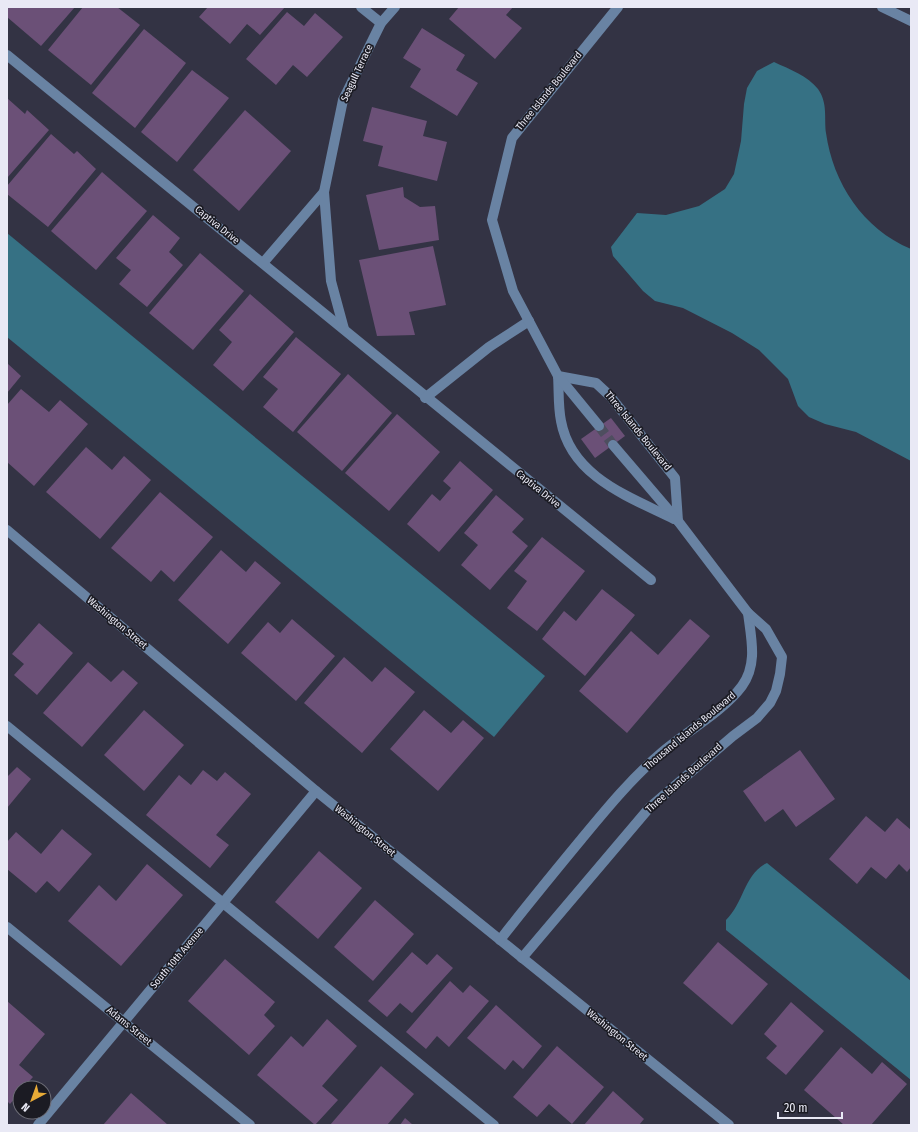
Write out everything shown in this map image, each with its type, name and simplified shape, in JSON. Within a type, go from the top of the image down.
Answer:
[{"type":"street","points":[[361,7],[381,23]]},
{"type":"street","name":"Seagull Terrace","points":[[344,329],[331,281],[324,192],[343,100],[381,23],[395,7]]},
{"type":"street","name":"Three Islands Boulevard","points":[[529,321],[513,291],[492,220],[512,138],[618,7]]},
{"type":"street","points":[[882,7],[911,21]]},
{"type":"street","name":"Captiva Drive","points":[[7,55],[344,329],[425,398],[650,580]]},
{"type":"street","name":"Seagull Terrace","points":[[263,263],[324,192]]},
{"type":"street","points":[[425,398],[489,347],[529,321],[558,376],[599,426]]},
{"type":"street","points":[[558,376],[561,421],[564,435],[574,454],[588,471],[605,484],[678,521]]},
{"type":"street","name":"Three Islands Boulevard","points":[[558,376],[596,383],[610,396],[675,478],[678,521]]},
{"type":"street","points":[[613,445],[678,521],[748,613]]},
{"type":"street","name":"Washington Street","points":[[7,530],[316,791],[728,1125]]},
{"type":"street","name":"Three Islands Boulevard","points":[[522,958],[650,807],[732,736],[757,718],[770,703],[776,690],[782,657],[766,629],[748,613]]},
{"type":"street","name":"Thousand Islands Boulevard","points":[[500,940],[619,794],[660,754],[716,710],[742,685],[749,671],[753,654],[748,613]]},
{"type":"street","points":[[7,726],[494,1125]]},
{"type":"street","name":"South 10th Avenue","points":[[38,1125],[316,791]]},
{"type":"street","name":"Adams Street","points":[[7,927],[250,1125]]},
{"type":"water","points":[[774,62],[809,80],[818,89],[824,105],[826,133],[830,152],[835,169],[843,186],[865,217],[878,229],[911,249],[911,461],[856,432],[825,424],[809,417],[798,406],[788,379],[759,350],[732,333],[683,308],[655,301],[643,291],[613,256],[611,247],[637,213],[666,215],[699,206],[725,189],[734,174],[741,141],[747,88],[757,71]]},
{"type":"water","points":[[7,233],[545,676],[494,737],[7,337]]},
{"type":"water","points":[[767,863],[911,981],[911,1080],[726,930],[726,920],[737,905],[753,874]]},
{"type":"building","points":[[7,7],[75,7],[41,46],[7,17]]},
{"type":"building","points":[[83,7],[117,7],[140,25],[91,85],[48,50]]},
{"type":"building","points":[[208,7],[285,7],[260,35],[247,24],[230,44],[199,17]]},
{"type":"building","points":[[459,7],[513,7],[506,15],[522,28],[495,59],[449,19]]},
{"type":"building","points":[[287,12],[304,26],[315,13],[343,37],[307,77],[293,65],[276,85],[246,59]]},
{"type":"building","points":[[422,28],[465,55],[456,70],[478,83],[457,116],[410,87],[421,69],[403,58]]},
{"type":"building","points":[[144,29],[186,63],[135,128],[92,93]]},
{"type":"building","points":[[192,70],[229,98],[177,162],[141,132]]},
{"type":"building","points":[[7,98],[25,114],[27,110],[49,130],[7,178]]},
{"type":"building","points":[[372,107],[427,121],[423,136],[447,142],[437,181],[378,166],[383,146],[363,141]]},
{"type":"building","points":[[245,110],[291,151],[239,211],[193,170]]},
{"type":"building","points":[[51,134],[74,154],[77,151],[96,169],[48,227],[7,194],[7,186]]},
{"type":"building","points":[[102,172],[147,211],[96,270],[51,231]]},
{"type":"building","points":[[403,187],[404,197],[420,207],[435,206],[439,240],[379,250],[366,195]]},
{"type":"building","points":[[153,215],[180,238],[169,252],[183,265],[147,307],[119,284],[131,270],[116,258]]},
{"type":"building","points":[[433,246],[446,305],[409,312],[415,335],[377,336],[359,260]]},
{"type":"building","points":[[200,253],[244,291],[193,350],[149,313]]},
{"type":"building","points":[[250,294],[294,332],[243,391],[213,365],[232,342],[219,330]]},
{"type":"building","points":[[296,337],[341,374],[293,432],[263,407],[278,389],[263,377]]},
{"type":"building","points":[[7,363],[21,376],[7,393]]},
{"type":"building","points":[[348,374],[392,413],[342,471],[297,432]]},
{"type":"building","points":[[21,389],[49,412],[60,400],[88,424],[34,486],[7,462],[7,405]]},
{"type":"building","points":[[397,414],[440,452],[389,511],[345,473]]},
{"type":"building","points":[[611,418],[625,436],[595,458],[581,439]]},
{"type":"building","points":[[86,447],[112,470],[124,456],[151,480],[100,539],[46,492]]},
{"type":"building","points":[[460,461],[493,490],[439,552],[407,524],[432,494],[440,501],[451,488],[443,481]]},
{"type":"building","points":[[160,492],[213,537],[174,582],[161,570],[151,582],[111,548]]},
{"type":"building","points":[[496,495],[524,519],[512,532],[528,546],[490,590],[461,565],[478,545],[464,533]]},
{"type":"building","points":[[542,537],[585,571],[537,631],[507,608],[527,581],[514,571]]},
{"type":"building","points":[[221,550],[246,572],[255,561],[281,583],[228,644],[178,600]]},
{"type":"building","points":[[602,589],[635,615],[585,676],[542,639],[564,611],[576,621]]},
{"type":"building","points":[[292,619],[335,656],[296,701],[241,653],[268,622],[280,633]]},
{"type":"building","points":[[690,619],[710,636],[627,733],[579,691],[631,631],[658,655]]},
{"type":"building","points":[[39,623],[73,653],[37,695],[14,675],[24,664],[12,654]]},
{"type":"building","points":[[344,657],[372,682],[385,667],[415,692],[362,753],[304,703]]},
{"type":"building","points":[[88,662],[111,682],[123,670],[138,683],[82,747],[43,713]]},
{"type":"building","points":[[144,710],[184,745],[144,791],[104,755]]},
{"type":"building","points":[[424,710],[451,733],[463,720],[484,738],[438,791],[390,749]]},
{"type":"building","points":[[800,750],[835,799],[796,827],[783,809],[765,822],[743,791]]},
{"type":"building","points":[[17,767],[31,779],[7,808],[7,777]]},
{"type":"building","points":[[203,770],[217,781],[225,772],[251,794],[216,835],[229,845],[210,868],[146,815],[179,775],[191,785]]},
{"type":"building","points":[[866,816],[885,832],[897,818],[911,830],[911,867],[907,872],[899,864],[886,879],[871,867],[857,884],[829,859]]},
{"type":"building","points":[[62,829],[92,854],[59,892],[47,881],[36,893],[7,869],[7,842],[16,832],[41,854]]},
{"type":"building","points":[[319,851],[362,888],[318,939],[275,902]]},
{"type":"building","points":[[147,864],[183,895],[121,966],[68,921],[99,885],[116,901]]},
{"type":"building","points":[[375,900],[414,934],[373,981],[334,947]]},
{"type":"building","points":[[718,942],[768,984],[732,1025],[683,983]]},
{"type":"building","points":[[412,952],[427,965],[437,954],[453,968],[412,1013],[400,1003],[387,1017],[368,1001]]},
{"type":"building","points":[[225,959],[275,1002],[264,1015],[275,1026],[249,1055],[188,1001]]},
{"type":"building","points":[[450,981],[463,993],[470,985],[489,1001],[449,1047],[437,1036],[426,1049],[406,1032]]},
{"type":"building","points":[[7,1001],[45,1034],[19,1065],[33,1077],[30,1080],[12,1080],[12,1102],[10,1104],[7,1101]]},
{"type":"building","points":[[791,1002],[824,1031],[786,1075],[766,1058],[777,1046],[764,1034]]},
{"type":"building","points":[[496,1005],[542,1046],[523,1069],[513,1060],[505,1070],[467,1038]]},
{"type":"building","points":[[327,1019],[357,1046],[322,1086],[338,1100],[315,1125],[257,1075],[291,1036],[303,1047]]},
{"type":"building","points":[[557,1046],[604,1087],[572,1124],[549,1104],[537,1117],[513,1097]]},
{"type":"building","points":[[841,1047],[872,1074],[882,1062],[907,1084],[871,1125],[844,1125],[804,1090]]},
{"type":"building","points":[[381,1066],[414,1094],[387,1125],[330,1125]]},
{"type":"building","points":[[613,1091],[644,1119],[639,1125],[584,1125]]},
{"type":"building","points":[[131,1093],[168,1125],[103,1125]]},
{"type":"building","points":[[405,1118],[413,1125],[400,1125]]},
{"type":"tunnel","points":[[599,426],[613,445]]}]
